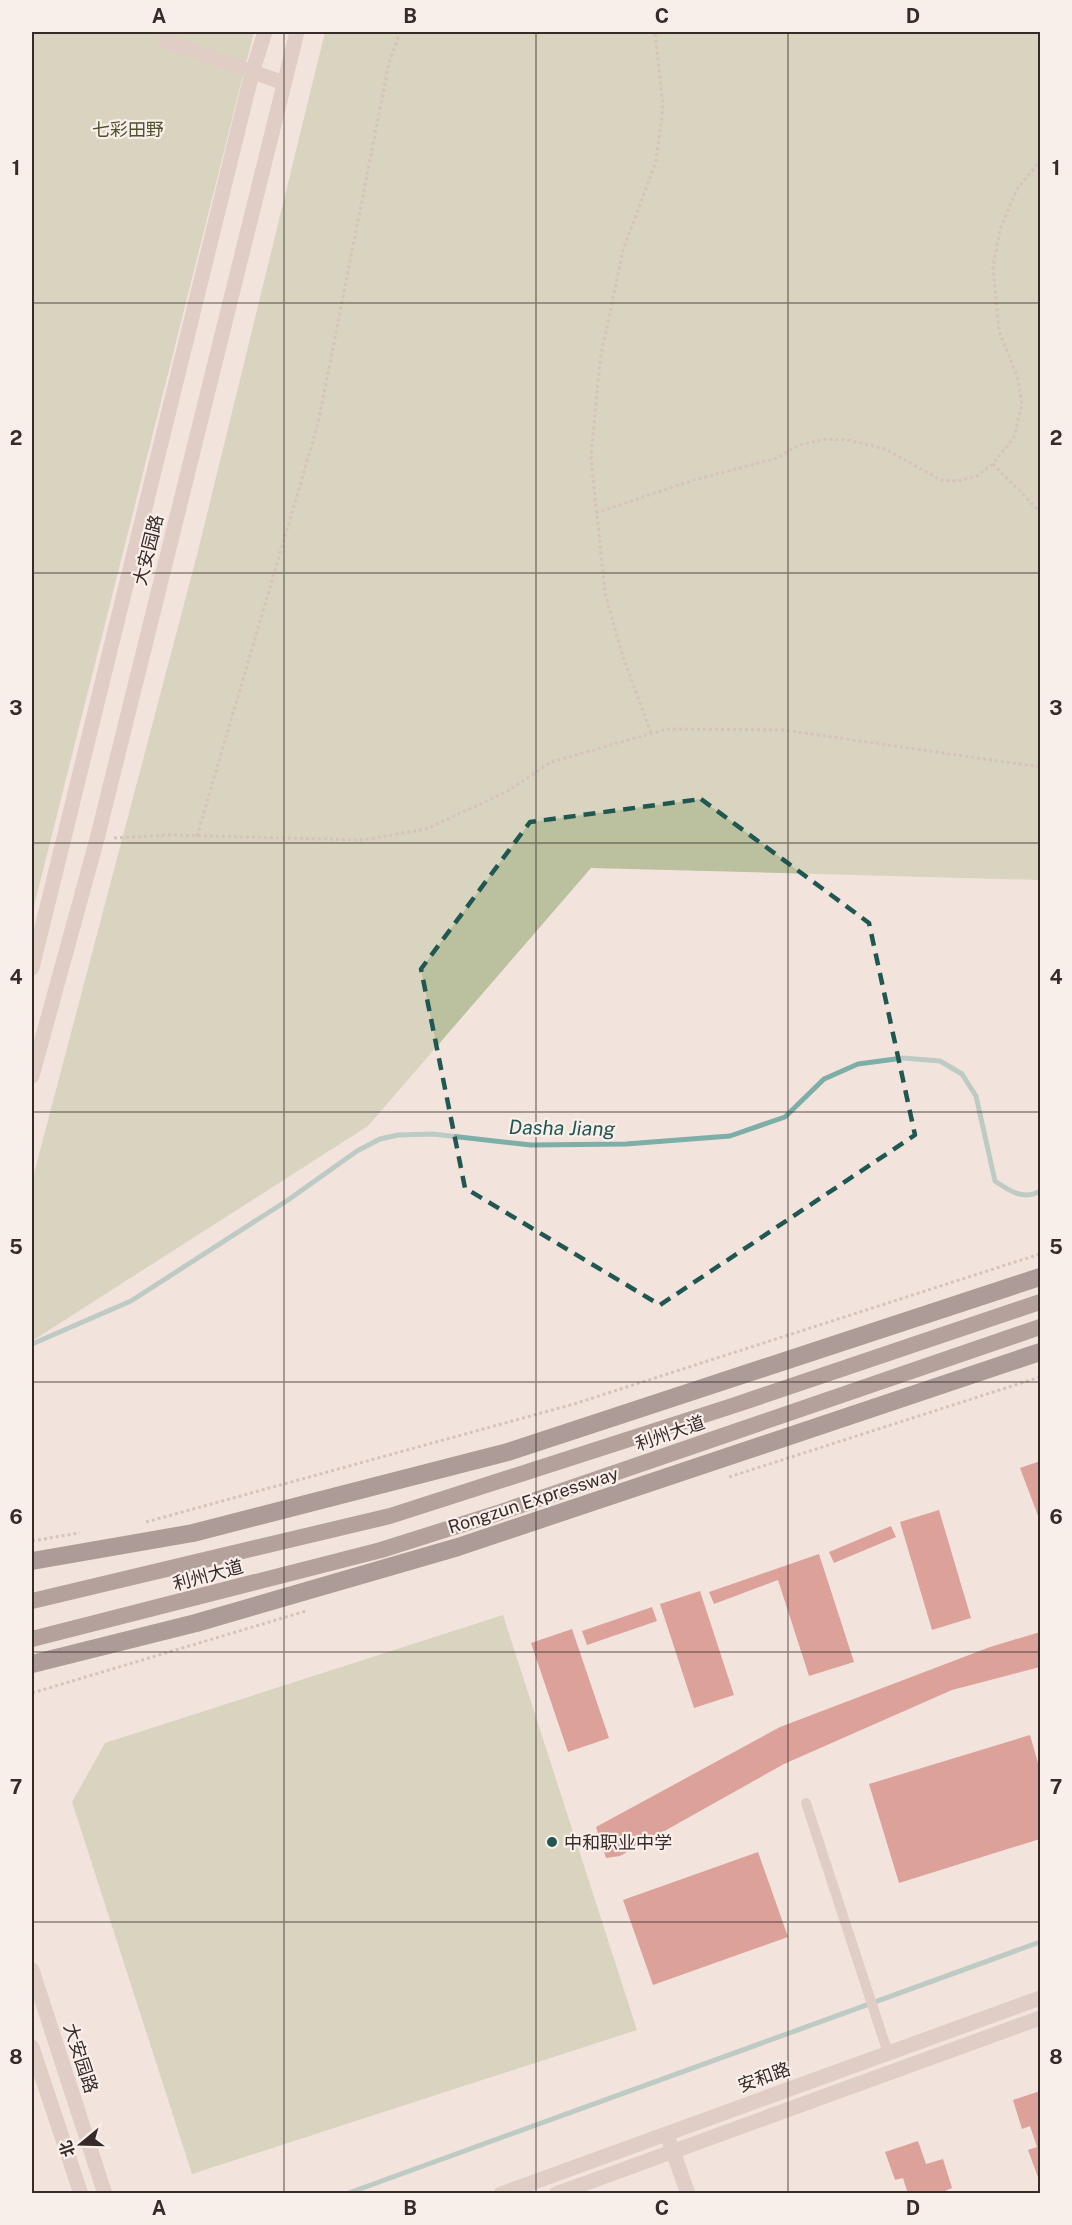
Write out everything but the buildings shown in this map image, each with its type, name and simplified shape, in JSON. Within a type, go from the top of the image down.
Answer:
[{"type":"highway","points":[[32,1560],[193,1533],[508,1452],[1041,1277]]},
{"type":"highway","name":"利州大道","points":[[32,1601],[390,1516],[743,1402],[1041,1302]]},
{"type":"highway","name":"利州大道","points":[[32,1639],[381,1550],[509,1509],[1041,1327]]},
{"type":"highway","name":"Rongzun Expressway","points":[[32,1664],[196,1623],[458,1547],[1041,1352]]},
{"type":"street","points":[[32,968],[252,73],[265,32]]},
{"type":"street","name":"大安园路","points":[[32,1074],[97,839],[297,32]]},
{"type":"street","points":[[165,40],[284,83]]},
{"type":"street","name":"大安园路","points":[[32,1970],[105,2193]]},
{"type":"street","name":"安和路","points":[[501,2193],[1041,1998]]},
{"type":"street","points":[[556,2193],[1041,2018]]},
{"type":"street","points":[[32,2047],[81,2193]]},
{"type":"street","points":[[666,2133],[688,2193]]},
{"type":"lane","points":[[806,1803],[888,2053]]},
{"type":"path","points":[[197,836],[318,424],[389,63],[400,32]]},
{"type":"path","points":[[651,733],[622,654],[605,593],[591,458],[600,360],[623,250],[656,162],[663,106],[655,32]]},
{"type":"path","points":[[596,513],[690,481],[777,458],[799,445],[827,439],[847,440],[885,449],[941,480],[958,481],[977,476],[993,464],[1014,437],[1022,404],[1017,376],[999,331],[993,268],[1000,229],[1017,189],[1041,161]]},
{"type":"path","points":[[993,464],[1041,512]]},
{"type":"path","points":[[97,839],[197,836],[363,840],[426,829],[506,792],[551,762],[667,729],[784,730],[1041,767]]},
{"type":"path","points":[[140,1523],[574,1404],[1041,1254]]},
{"type":"path","points":[[32,1541],[86,1532]]},
{"type":"highlighted area","points":[[701,799],[869,923],[915,1135],[660,1305],[465,1188],[421,969],[530,822]]},
{"type":"green space","name":"七彩田野","points":[[32,32],[254,32],[32,914]]},
{"type":"green space","points":[[325,32],[1040,32],[1040,880],[591,868],[368,1126],[32,1341],[32,1181],[198,551]]},
{"type":"green space","points":[[503,1615],[637,2030],[192,2174],[72,1802],[105,1743]]},
{"type":"waterway","name":"Dasha Jiang","points":[[32,1344],[131,1301],[288,1200],[357,1151],[380,1139],[398,1135],[433,1134],[531,1145],[626,1144],[730,1136],[785,1117],[824,1079],[858,1064],[903,1058],[940,1061],[962,1074],[976,1096],[995,1181],[1022,1195],[1040,1191]]},
{"type":"waterway","points":[[346,2194],[1040,1942]]},
{"type":"place","name":"中和职业中学","points":[[552,1842]]}]
